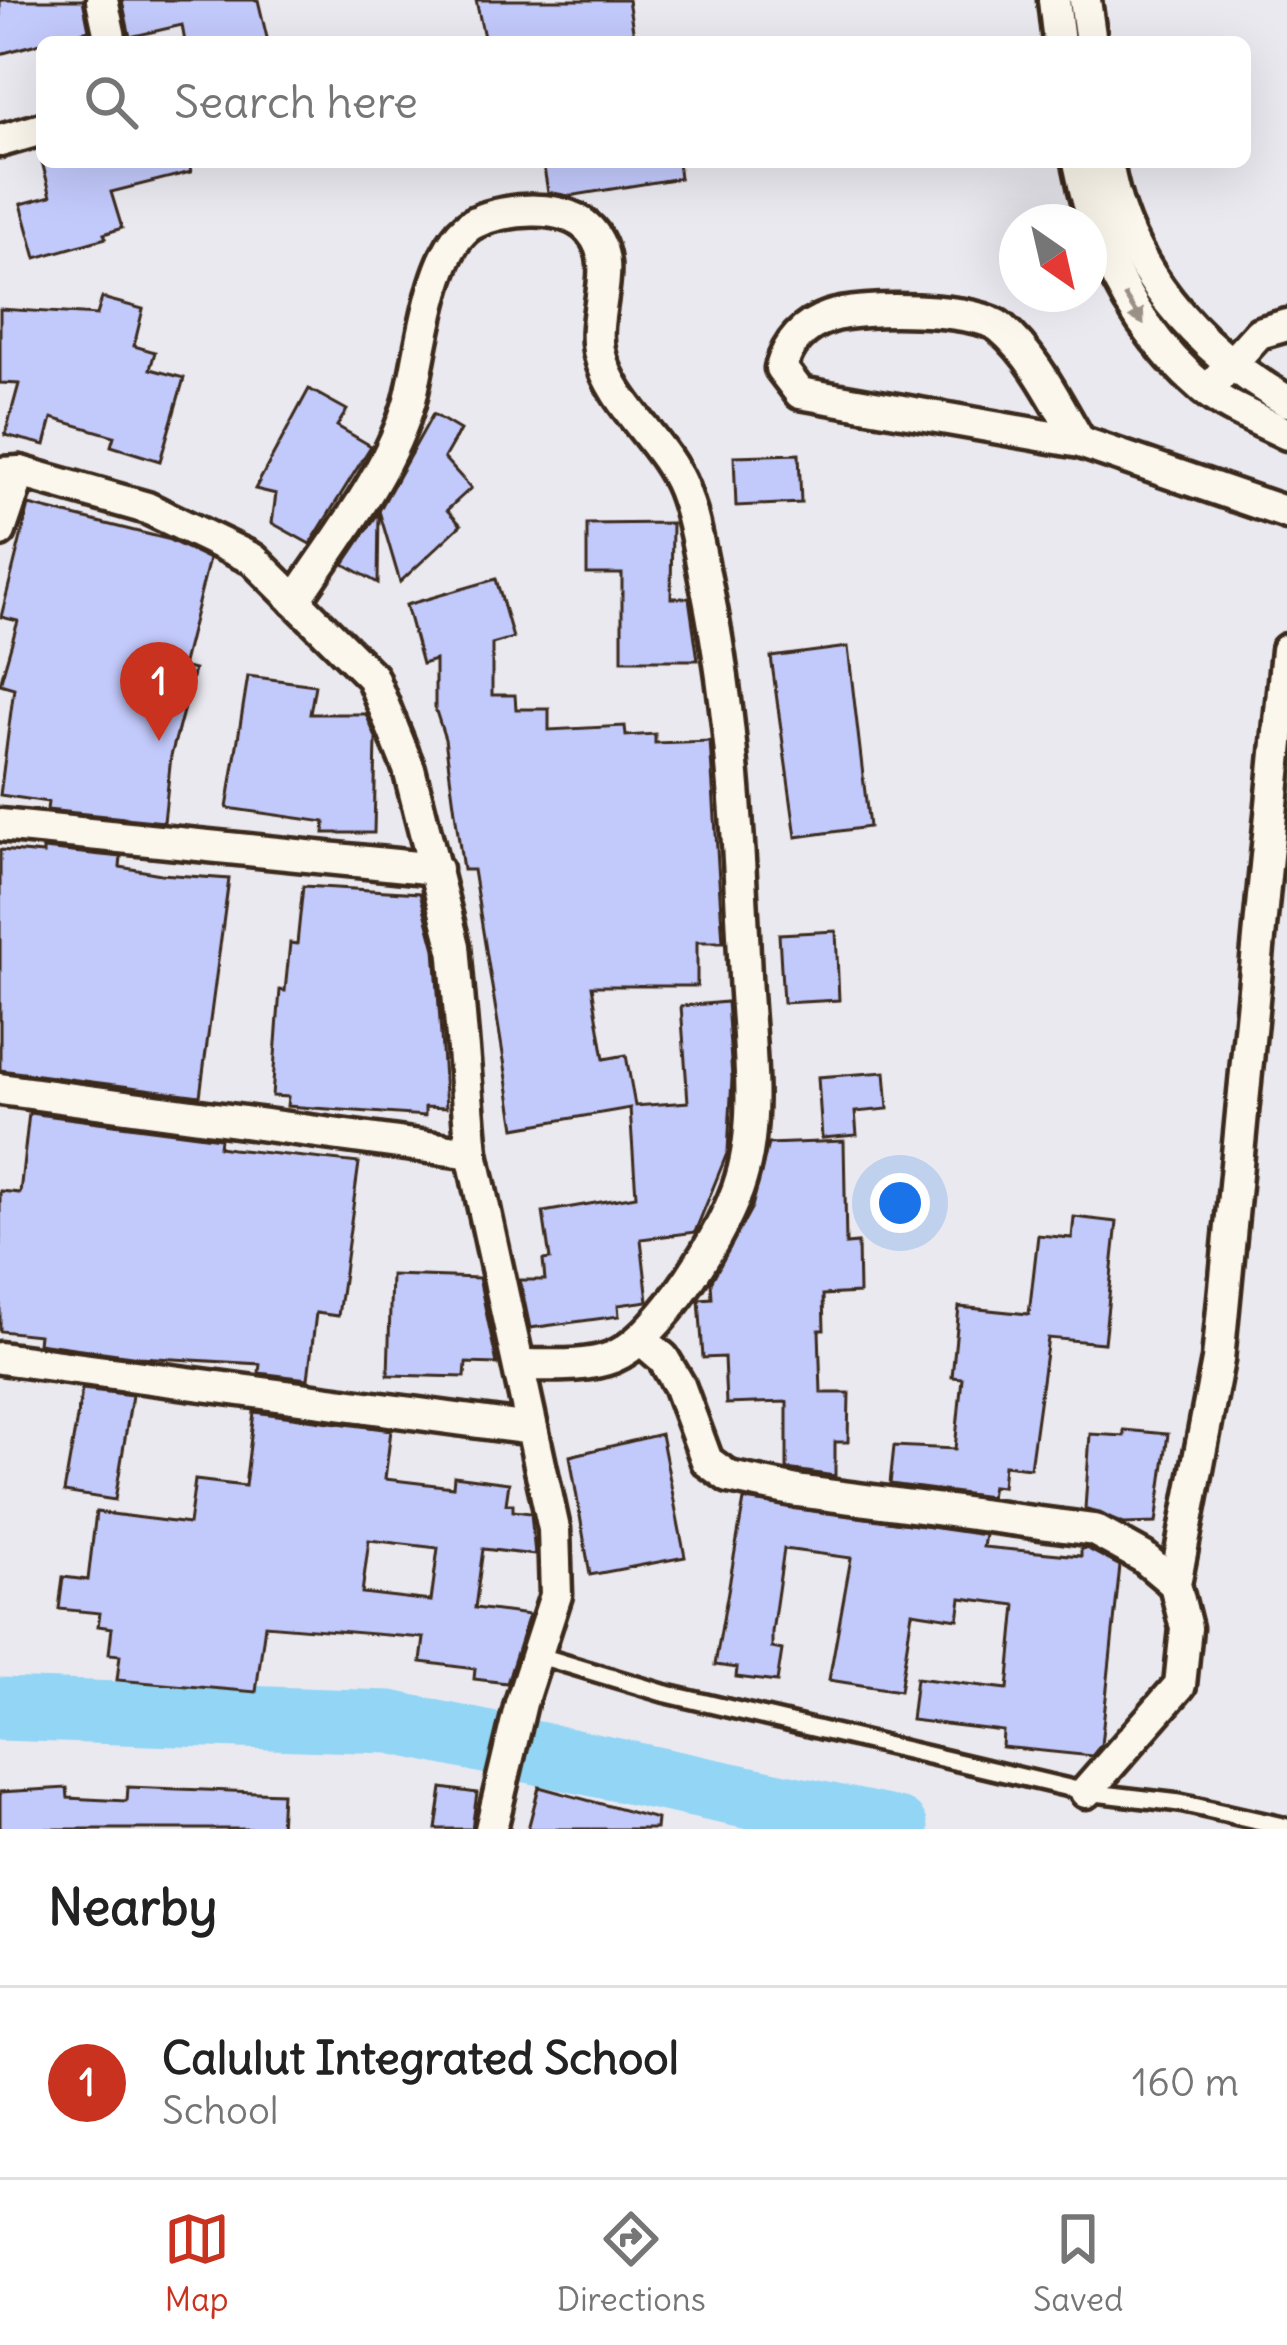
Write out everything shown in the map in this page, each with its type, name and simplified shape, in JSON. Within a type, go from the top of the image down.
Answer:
[{"type":"street","points":[[102,0],[110,36]]},
{"type":"street","points":[[1054,0],[1058,36]]},
{"type":"street","points":[[1085,0],[1090,36]]},
{"type":"street","points":[[0,141],[36,131]]},
{"type":"street","points":[[1094,168],[1136,254],[1193,332],[1230,364],[1287,401]]},
{"type":"street","points":[[1094,168],[1112,272],[1157,343],[1207,392],[1287,434]]},
{"type":"street","points":[[295,601],[354,512],[409,404],[442,264],[452,242],[472,223],[531,210],[586,225],[603,247],[606,269],[597,325],[600,357],[682,487],[722,659],[738,812],[750,1072],[743,1174],[709,1250],[642,1340],[614,1357],[579,1365],[522,1365]]},
{"type":"street","points":[[1080,442],[1026,356],[999,326],[976,316],[915,311],[831,316],[802,332],[787,348],[781,368],[800,393],[1080,442],[1287,513]]},
{"type":"street","points":[[1207,392],[1259,333],[1287,325]]},
{"type":"street","points":[[0,531],[10,473],[147,508],[253,559],[372,677],[410,769],[454,946],[472,1153],[554,1528],[556,1595],[540,1655],[520,1703],[491,1829]]},
{"type":"street","points":[[1087,1792],[1180,1685],[1186,1628],[1175,1584],[1218,1360],[1287,650]]},
{"type":"street","points":[[0,825],[436,869]]},
{"type":"street","points":[[0,1089],[472,1153]]},
{"type":"street","points":[[642,1340],[663,1358],[679,1385],[707,1461],[729,1477],[796,1492],[1094,1530],[1144,1556],[1175,1584]]},
{"type":"street","points":[[0,1358],[532,1429]]},
{"type":"lane","points":[[540,1655],[663,1693],[1087,1792],[1180,1803],[1287,1827]]},
{"type":"building","points":[[0,0],[83,0],[89,30],[36,36],[36,44],[0,54]]},
{"type":"building","points":[[122,0],[258,0],[267,36],[184,36],[182,25],[130,36]]},
{"type":"building","points":[[476,0],[628,0],[634,36],[484,36]]},
{"type":"building","points":[[44,168],[190,168],[191,172],[111,192],[122,228],[104,234],[106,238],[36,258],[21,204],[51,196]]},
{"type":"building","points":[[544,168],[679,168],[680,178],[569,196],[548,192]]},
{"type":"building","points":[[102,298],[143,309],[134,346],[155,352],[150,369],[184,378],[160,461],[111,446],[114,436],[52,418],[45,445],[5,435],[19,384],[0,383],[0,309],[97,315]]},
{"type":"building","points":[[309,389],[347,410],[337,426],[371,446],[310,544],[272,523],[276,494],[255,489]]},
{"type":"building","points":[[433,414],[460,430],[444,458],[471,488],[447,510],[461,525],[400,582],[379,511]]},
{"type":"building","points":[[799,454],[801,503],[736,506],[734,456]]},
{"type":"building","points":[[29,505],[167,539],[209,559],[182,667],[194,670],[171,756],[164,822],[47,810],[48,802],[0,795],[14,688],[0,684],[18,621],[1,617]]},
{"type":"building","points":[[379,512],[378,583],[344,564]]},
{"type":"building","points":[[672,523],[671,598],[689,598],[698,660],[622,660],[622,574],[587,574],[587,524]]},
{"type":"building","points":[[496,579],[513,638],[492,644],[492,695],[515,695],[516,709],[549,709],[549,730],[625,726],[626,736],[655,734],[655,743],[710,741],[723,942],[697,942],[697,986],[592,986],[604,1059],[626,1055],[635,1106],[688,1102],[681,1006],[727,1002],[732,1078],[728,1151],[695,1232],[641,1239],[648,1301],[618,1305],[619,1316],[530,1328],[520,1280],[545,1280],[543,1260],[550,1259],[543,1212],[636,1196],[630,1108],[515,1128],[473,870],[463,870],[445,739],[435,708],[435,660],[422,664],[406,605]]},
{"type":"building","points":[[848,647],[869,827],[796,837],[771,657]]},
{"type":"building","points":[[248,676],[315,685],[310,714],[366,714],[376,738],[374,833],[324,833],[325,822],[227,808]]},
{"type":"building","points":[[43,849],[121,857],[120,867],[161,874],[229,879],[200,1096],[0,1070],[0,850],[43,854]]},
{"type":"building","points":[[303,886],[420,893],[435,949],[446,1108],[425,1107],[425,1116],[287,1106],[288,1097],[272,1096],[280,990],[285,991],[290,943],[297,944]]},
{"type":"building","points":[[836,931],[839,1000],[783,1003],[779,934]]},
{"type":"building","points":[[885,1072],[888,1109],[855,1112],[857,1135],[822,1138],[818,1077]]},
{"type":"building","points":[[29,1113],[220,1138],[219,1147],[232,1149],[359,1163],[338,1316],[316,1313],[308,1379],[259,1373],[260,1364],[139,1357],[38,1343],[39,1335],[0,1331],[0,1191],[20,1193]]},
{"type":"building","points":[[844,1141],[846,1244],[858,1243],[859,1293],[823,1295],[824,1330],[819,1330],[821,1393],[849,1393],[848,1442],[835,1442],[835,1476],[787,1469],[787,1402],[726,1404],[724,1357],[703,1358],[699,1299],[712,1298],[711,1282],[752,1207],[768,1144]]},
{"type":"building","points":[[1074,1217],[1117,1222],[1104,1343],[1048,1338],[1030,1468],[1004,1465],[1002,1487],[992,1486],[990,1497],[890,1484],[894,1446],[955,1449],[962,1378],[952,1377],[959,1307],[1029,1314],[1038,1235],[1072,1238]]},
{"type":"building","points":[[391,1275],[479,1278],[497,1364],[466,1363],[465,1377],[388,1375]]},
{"type":"building","points":[[82,1389],[132,1395],[115,1500],[64,1492]]},
{"type":"building","points":[[254,1412],[391,1430],[385,1479],[453,1487],[454,1476],[509,1483],[506,1504],[513,1504],[513,1511],[531,1513],[535,1555],[483,1549],[475,1608],[529,1615],[507,1683],[474,1679],[475,1669],[421,1662],[424,1638],[265,1625],[256,1692],[117,1680],[120,1655],[109,1654],[112,1628],[98,1626],[100,1613],[59,1609],[63,1577],[88,1580],[96,1512],[189,1524],[195,1480],[245,1486]],"holes":[[[369,1540],[438,1548],[431,1601],[362,1593]]]},
{"type":"building","points":[[1124,1430],[1168,1434],[1156,1523],[1124,1524],[1085,1509],[1090,1434],[1124,1436]]},
{"type":"building","points":[[661,1434],[685,1557],[590,1575],[570,1456]]},
{"type":"building","points":[[744,1500],[985,1535],[983,1547],[1081,1556],[1081,1548],[1088,1549],[1120,1566],[1101,1745],[1092,1756],[1002,1747],[1003,1731],[911,1720],[916,1678],[1008,1689],[1016,1605],[961,1598],[958,1619],[912,1612],[900,1691],[829,1680],[851,1558],[784,1549],[772,1632],[772,1648],[782,1650],[777,1682],[736,1677],[737,1668],[715,1665]]},
{"type":"building","points":[[127,1787],[282,1793],[280,1829],[0,1829],[0,1792],[67,1788],[68,1798],[126,1801]]},
{"type":"building","points":[[539,1787],[657,1819],[656,1829],[528,1829]]},
{"type":"building","points":[[442,1788],[477,1793],[472,1829],[436,1829]]},
{"type":"waterway","points":[[0,1709],[390,1722],[897,1829]]},
{"type":"place","name":"Calulut Integrated School","points":[[159,741]]}]
